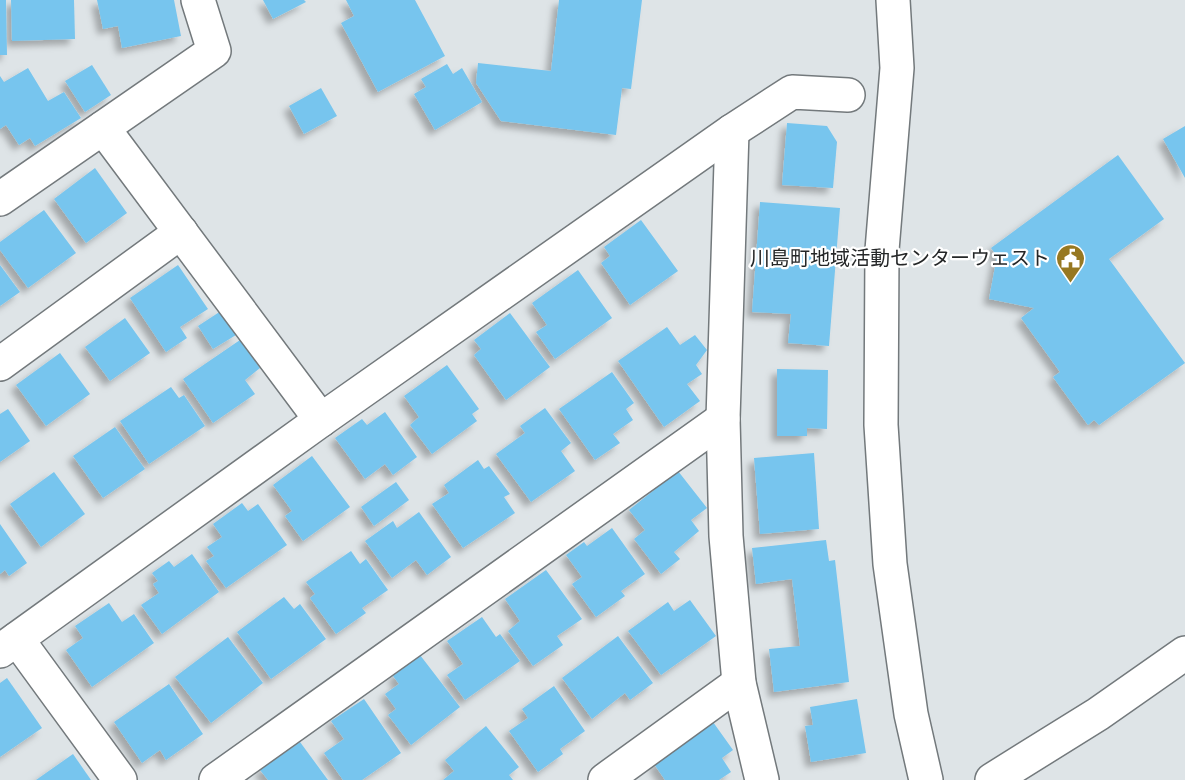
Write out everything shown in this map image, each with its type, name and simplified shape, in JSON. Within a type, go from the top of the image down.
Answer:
[{"type":"street","points":[[0,199],[214,51],[198,0]]},
{"type":"street","points":[[893,0],[897,68],[882,250],[881,425],[890,564],[911,714],[926,780]]},
{"type":"street","points":[[120,780],[8,645],[321,420],[732,131],[792,92],[848,95]]},
{"type":"street","points":[[102,128],[321,420]]},
{"type":"street","points":[[732,131],[723,419],[726,536],[739,683],[762,780]]},
{"type":"street","points":[[0,364],[181,232]]},
{"type":"street","points":[[216,780],[723,419]]},
{"type":"street","points":[[992,780],[1098,714],[1185,653]]},
{"type":"street","points":[[605,780],[739,683]]},
{"type":"building","points":[[0,0],[6,0],[7,55],[0,55]]},
{"type":"building","points":[[11,0],[74,0],[75,39],[12,41]]},
{"type":"building","points":[[97,0],[174,0],[181,36],[122,48],[118,26],[103,29]]},
{"type":"building","points":[[263,0],[304,0],[306,2],[273,19]]},
{"type":"building","points":[[346,0],[415,0],[445,56],[378,92],[341,23],[354,16]]},
{"type":"building","points":[[559,0],[642,0],[631,89],[622,88],[616,135],[501,121],[476,83],[478,63],[551,71]]},
{"type":"building","points":[[447,64],[453,74],[462,68],[482,102],[435,130],[414,94],[426,87],[421,79]]},
{"type":"building","points":[[92,65],[111,95],[85,112],[65,81]]},
{"type":"building","points":[[28,68],[48,101],[64,92],[81,118],[35,146],[30,138],[19,145],[6,125],[0,129],[0,76],[4,82]]},
{"type":"building","points":[[321,88],[337,116],[304,134],[289,106]]},
{"type":"building","points":[[787,123],[827,126],[837,142],[833,188],[782,185]]},
{"type":"building","points":[[1185,126],[1185,178],[1163,139]]},
{"type":"building","name":"川島町地域活動センターウェスト","points":[[1118,155],[1164,219],[1109,259],[1185,363],[1099,425],[1094,420],[1088,425],[1053,377],[1060,372],[1021,318],[1034,308],[989,299],[997,256],[991,248]]},
{"type":"building","points":[[95,168],[127,213],[86,243],[54,199]]},
{"type":"building","points":[[760,202],[840,208],[829,346],[788,343],[791,314],[752,312]]},
{"type":"building","points":[[44,210],[76,253],[28,288],[0,250],[0,242]]},
{"type":"building","points":[[641,220],[678,271],[630,305],[601,263],[610,256],[604,247]]},
{"type":"building","points":[[0,265],[20,292],[0,306]]},
{"type":"building","points":[[178,265],[208,309],[180,327],[187,338],[166,352],[130,298]]},
{"type":"building","points":[[578,270],[612,318],[555,359],[536,332],[547,325],[532,303]]},
{"type":"building","points":[[221,311],[236,335],[213,349],[198,326]]},
{"type":"building","points":[[510,313],[550,367],[506,400],[474,355],[481,349],[474,340]]},
{"type":"building","points":[[125,318],[150,353],[110,381],[85,347]]},
{"type":"building","points":[[667,327],[680,345],[695,335],[707,350],[696,365],[702,374],[687,384],[700,401],[664,427],[618,361]]},
{"type":"building","points":[[240,340],[260,368],[245,380],[255,394],[213,423],[183,379]]},
{"type":"building","points":[[60,353],[90,394],[46,426],[16,385]]},
{"type":"building","points":[[447,365],[479,409],[472,414],[477,421],[432,454],[410,425],[419,417],[404,396]]},
{"type":"building","points":[[777,369],[828,370],[827,429],[807,428],[807,436],[777,436]]},
{"type":"building","points":[[612,372],[634,403],[626,409],[633,420],[613,434],[620,443],[595,460],[559,409]]},
{"type":"building","points":[[171,387],[179,398],[184,395],[205,426],[149,464],[120,421]]},
{"type":"building","points":[[545,408],[571,443],[561,451],[575,471],[531,502],[496,454],[525,433],[520,426]]},
{"type":"building","points":[[8,409],[30,441],[0,462],[0,414]]},
{"type":"building","points":[[385,412],[417,457],[393,475],[385,464],[365,479],[335,438],[362,419],[367,425]]},
{"type":"building","points":[[115,427],[145,469],[103,498],[73,456]]},
{"type":"building","points":[[814,453],[819,529],[760,534],[754,458]]},
{"type":"building","points":[[312,456],[350,507],[303,541],[285,516],[292,511],[273,485]]},
{"type":"building","points":[[478,460],[484,469],[489,466],[510,494],[504,497],[515,513],[463,548],[432,504],[449,493],[444,485]]},
{"type":"building","points":[[678,471],[707,508],[691,520],[699,531],[674,552],[680,559],[661,574],[634,539],[645,530],[629,510]]},
{"type":"building","points":[[54,472],[85,514],[41,547],[10,504]]},
{"type":"building","points":[[396,482],[409,500],[374,526],[361,507]]},
{"type":"building","points":[[242,503],[248,511],[258,504],[287,545],[226,588],[206,561],[214,556],[207,547],[222,537],[213,524]]},
{"type":"building","points":[[419,512],[451,557],[427,575],[416,560],[392,578],[365,541],[393,521],[397,528]]},
{"type":"building","points":[[0,524],[27,563],[9,576],[5,570],[0,574]]},
{"type":"building","points":[[612,528],[645,574],[621,591],[625,596],[596,617],[572,584],[582,577],[566,555],[584,542],[587,546]]},
{"type":"building","points":[[826,540],[829,561],[835,560],[849,682],[774,692],[769,649],[800,646],[792,579],[756,584],[752,548]]},
{"type":"building","points":[[351,551],[360,564],[366,559],[388,590],[362,608],[366,613],[336,634],[310,598],[315,594],[306,582]]},
{"type":"building","points":[[192,554],[219,592],[162,634],[141,605],[159,593],[153,584],[158,581],[152,573],[169,561],[174,567]]},
{"type":"building","points":[[546,570],[582,619],[557,636],[563,645],[533,666],[508,631],[520,621],[505,599]]},
{"type":"building","points":[[284,597],[294,609],[300,604],[326,639],[271,679],[237,632]]},
{"type":"building","points":[[690,600],[716,636],[661,675],[628,631],[668,602],[674,611]]},
{"type":"building","points":[[109,603],[122,622],[134,614],[154,643],[92,687],[66,650],[83,638],[75,626]]},
{"type":"building","points":[[482,617],[496,637],[500,634],[520,661],[465,700],[447,675],[463,664],[447,641]]},
{"type":"building","points":[[618,636],[653,683],[630,700],[625,693],[592,719],[562,678]]},
{"type":"building","points":[[228,637],[263,683],[211,723],[175,677]]},
{"type":"building","points":[[420,655],[460,707],[411,745],[388,715],[396,709],[385,694],[399,684],[393,676]]},
{"type":"building","points":[[7,678],[42,728],[0,757],[0,683]]},
{"type":"building","points":[[169,684],[203,734],[166,760],[160,750],[142,763],[114,722]]},
{"type":"building","points":[[554,686],[585,731],[560,749],[563,754],[538,772],[509,731],[528,718],[522,709]]},
{"type":"building","points":[[364,699],[401,753],[362,780],[343,780],[324,753],[344,739],[331,721]]},
{"type":"building","points":[[857,699],[866,753],[811,762],[805,726],[813,725],[810,707]]},
{"type":"building","points":[[713,722],[733,750],[722,758],[731,772],[719,780],[665,780],[654,764]]},
{"type":"building","points":[[486,726],[519,767],[509,775],[513,780],[443,780],[454,771],[445,760]]},
{"type":"building","points":[[300,742],[328,780],[268,780],[260,770]]},
{"type":"building","points":[[73,754],[91,780],[36,780]]},
{"type":"place","name":"川島町地域活動センターウェスト","points":[[1071,284]]}]
